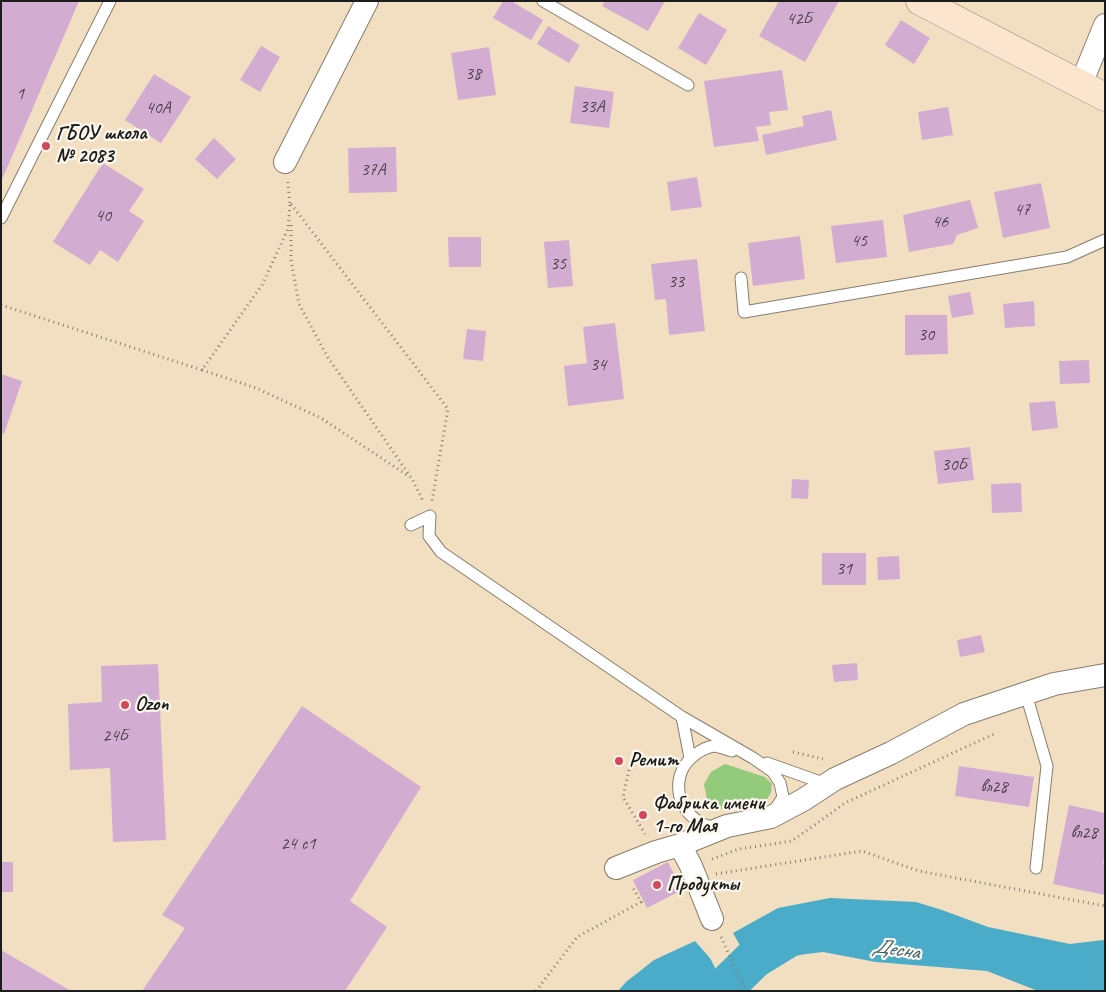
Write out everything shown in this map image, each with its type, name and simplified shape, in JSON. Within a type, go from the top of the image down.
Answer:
[{"type":"street","points":[[285,162],[366,1]]},
{"type":"street","points":[[920,1],[1105,97]]},
{"type":"street","points":[[1081,84],[1105,25]]},
{"type":"street","points":[[619,867],[727,826],[771,817],[804,800],[826,784],[891,753],[964,714],[1054,684],[1103,674]]},
{"type":"street","points":[[680,845],[692,866],[712,919]]},
{"type":"lane","points":[[1,218],[110,1]]},
{"type":"lane","points":[[543,1],[688,85]]},
{"type":"lane","points":[[740,278],[744,312],[1067,257],[1105,240]]},
{"type":"lane","points":[[411,525],[430,516],[429,536],[440,552],[682,717],[753,758],[773,772],[780,783],[783,797],[771,817]]},
{"type":"lane","points":[[1026,694],[1047,766],[1036,868]]},
{"type":"lane","points":[[682,717],[690,758]]},
{"type":"lane","points":[[727,826],[712,827],[699,822],[682,805],[679,780],[683,768],[690,758],[702,750],[715,746],[826,784]]},
{"type":"path","points":[[285,162],[290,204],[291,260],[299,304],[327,356],[412,479],[430,516]]},
{"type":"path","points":[[202,370],[262,285],[288,230],[290,204]]},
{"type":"path","points":[[290,204],[448,409],[430,516]]},
{"type":"path","points":[[1,305],[256,388],[321,418],[412,479]]},
{"type":"path","points":[[845,803],[996,733]]},
{"type":"path","points":[[792,752],[826,760]]},
{"type":"path","points":[[692,866],[716,874],[862,851],[919,871],[1105,906]]},
{"type":"path","points":[[536,991],[577,937],[641,902],[619,867]]},
{"type":"path","points":[[712,919],[746,991]]},
{"type":"green space","points":[[725,764],[765,777],[772,784],[771,793],[767,799],[747,809],[721,809],[707,799],[704,784],[711,772]]},
{"type":"water","points":[[830,898],[916,902],[988,927],[1070,944],[1103,940],[1105,941],[1105,991],[1038,991],[987,971],[876,962],[823,952],[798,955],[759,979],[733,933],[778,908]]},
{"type":"water","points":[[695,941],[710,958],[727,991],[618,991],[626,982],[654,960]]},
{"type":"building","points":[[3,1],[79,1],[1,182],[1,6]]},
{"type":"building","points":[[503,1],[511,1],[543,20],[531,40],[493,18]]},
{"type":"building","points":[[605,1],[665,1],[648,31],[602,6]]},
{"type":"building","points":[[779,1],[839,1],[805,62],[759,36]]},
{"type":"building","points":[[699,13],[727,30],[706,65],[678,48]]},
{"type":"building","points":[[901,20],[930,38],[914,64],[885,45]]},
{"type":"building","points":[[548,26],[580,45],[569,63],[537,44]]},
{"type":"building","points":[[261,46],[280,57],[260,92],[240,80]]},
{"type":"building","points":[[489,47],[496,95],[458,100],[451,53]]},
{"type":"building","points":[[782,70],[788,110],[769,112],[771,125],[756,127],[759,141],[714,147],[704,81]]},
{"type":"building","points":[[154,74],[191,97],[161,143],[125,120]]},
{"type":"building","points":[[575,86],[614,92],[609,128],[570,123]]},
{"type":"building","points":[[948,107],[953,135],[922,140],[918,112]]},
{"type":"building","points":[[831,110],[837,140],[766,155],[762,135],[804,126],[802,116]]},
{"type":"building","points":[[214,138],[236,159],[217,179],[195,159]]},
{"type":"building","points":[[396,147],[397,192],[349,193],[348,148]]},
{"type":"building","points":[[103,163],[144,189],[129,211],[144,221],[118,262],[100,250],[90,265],[53,242]]},
{"type":"building","points":[[697,177],[702,207],[671,211],[667,182]]},
{"type":"building","points":[[1041,183],[1050,228],[1003,238],[994,192]]},
{"type":"building","points":[[970,200],[978,228],[957,235],[953,244],[909,252],[903,215]]},
{"type":"building","points":[[883,220],[887,257],[836,263],[831,226]]},
{"type":"building","points":[[800,236],[805,279],[753,286],[748,243]]},
{"type":"building","points":[[448,237],[481,237],[481,267],[449,267]]},
{"type":"building","points":[[569,240],[573,286],[548,288],[544,242]]},
{"type":"building","points":[[697,259],[705,331],[669,335],[666,299],[655,300],[651,264]]},
{"type":"building","points":[[970,292],[974,314],[952,318],[948,296]]},
{"type":"building","points":[[1034,301],[1035,326],[1005,328],[1003,304]]},
{"type":"building","points":[[905,315],[947,315],[948,354],[905,355]]},
{"type":"building","points":[[615,323],[624,399],[568,406],[564,366],[587,363],[583,327]]},
{"type":"building","points":[[467,329],[486,331],[483,361],[463,359]]},
{"type":"building","points":[[1089,360],[1090,383],[1060,384],[1059,361]]},
{"type":"building","points":[[1,374],[22,381],[4,434],[1,433]]},
{"type":"building","points":[[1055,401],[1058,428],[1032,431],[1029,403]]},
{"type":"building","points":[[970,447],[974,480],[938,484],[934,451]]},
{"type":"building","points":[[792,479],[809,480],[808,499],[791,498]]},
{"type":"building","points":[[1021,483],[1022,512],[992,513],[991,484]]},
{"type":"building","points":[[822,553],[866,553],[866,585],[822,585]]},
{"type":"building","points":[[899,556],[900,579],[878,580],[877,557]]},
{"type":"building","points":[[981,635],[985,652],[960,657],[957,640]]},
{"type":"building","points":[[857,663],[858,680],[834,682],[832,665]]},
{"type":"building","points":[[158,664],[166,840],[113,842],[110,768],[70,770],[68,704],[102,702],[101,666]]},
{"type":"building","points":[[302,706],[421,787],[350,901],[387,927],[345,991],[142,991],[185,928],[162,915]]},
{"type":"building","points":[[959,766],[1034,777],[1029,807],[955,796]]},
{"type":"building","points":[[1069,805],[1105,813],[1105,853],[1103,863],[1105,863],[1105,895],[1053,884]]},
{"type":"building","points":[[1,862],[13,862],[13,892],[1,892]]},
{"type":"building","name":"Продукты","points":[[668,862],[682,890],[647,908],[633,880]]},
{"type":"building","points":[[1,950],[71,991],[1,991]]},
{"type":"waterway","name":"Десна","points":[[721,991],[779,934],[794,936]]},
{"type":"place","name":"ГБОУ школа № 2083","points":[[46,146]]},
{"type":"place","name":"Ozon","points":[[125,705]]},
{"type":"place","name":"Ремит","points":[[619,761]]},
{"type":"place","name":"Фабрика имени 1-го Мая","points":[[643,815]]},
{"type":"place","name":"Продукты","points":[[657,885]]}]
